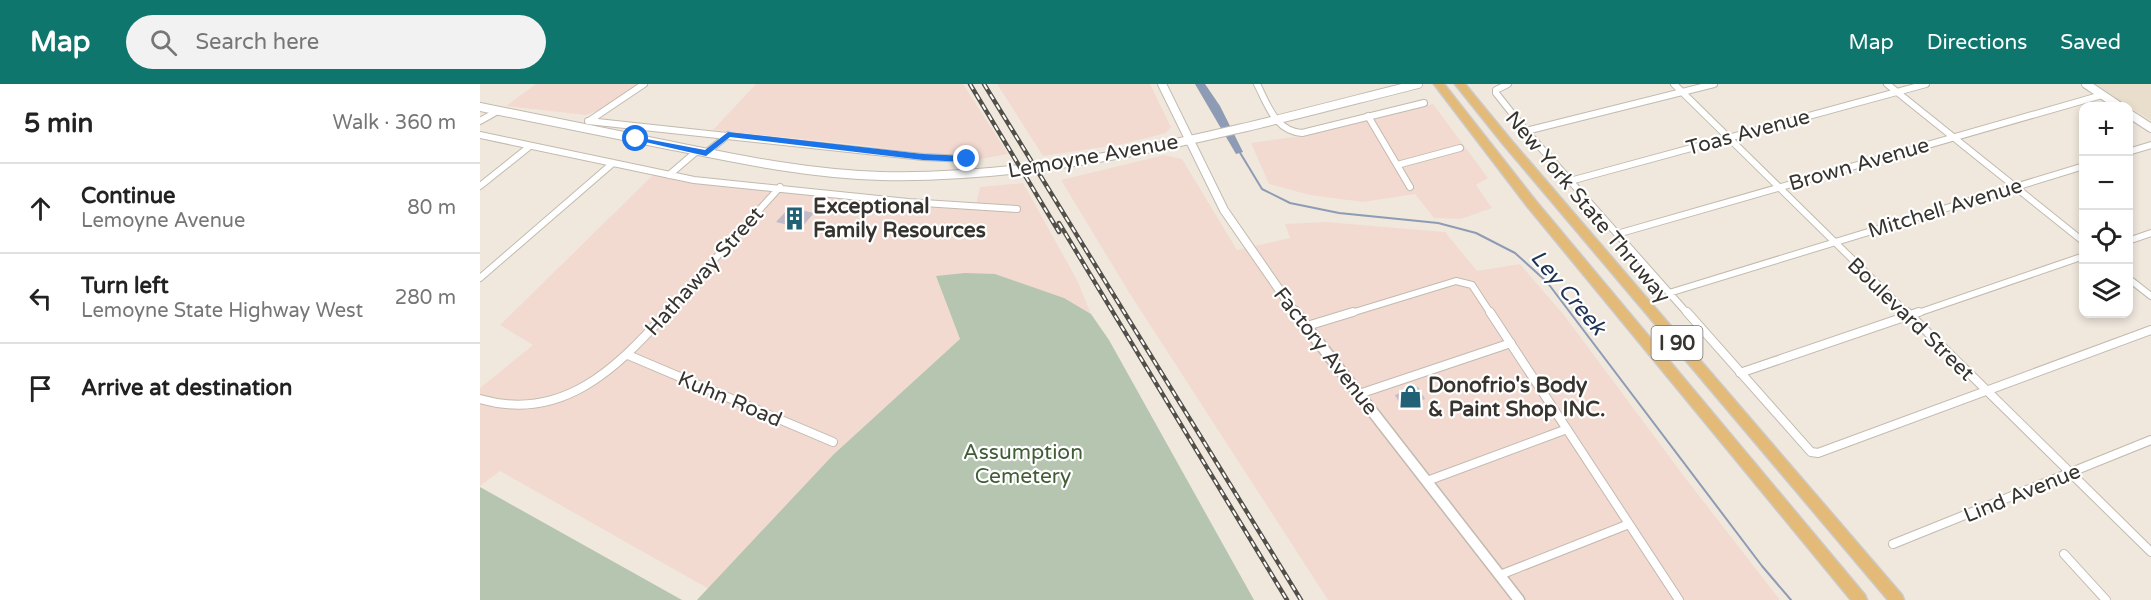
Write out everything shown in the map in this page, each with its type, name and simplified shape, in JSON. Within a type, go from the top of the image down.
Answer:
[{"type":"highway","name":"New York State Thruway","points":[[1439,84],[1524,195],[1860,600]]},
{"type":"highway","name":"New York State Thruway","points":[[1460,84],[1522,160],[1897,600]]},
{"type":"street","points":[[579,127],[644,84]]},
{"type":"street","name":"Factory Avenue","points":[[1162,84],[1187,140],[1237,233],[1519,600]]},
{"type":"street","points":[[1257,84],[1283,130],[1297,133],[1424,103]]},
{"type":"street","name":"Boulevard Street","points":[[1674,84],[2151,552]]},
{"type":"street","points":[[1526,131],[1714,84]]},
{"type":"street","points":[[1887,84],[2079,238]]},
{"type":"street","name":"Toas Avenue","points":[[1570,181],[1926,84]]},
{"type":"street","points":[[2086,84],[2113,102]]},
{"type":"street","name":"Lemoyne Avenue","points":[[480,107],[776,167],[822,172],[942,176],[1053,166],[1218,134],[1414,85]]},
{"type":"street","points":[[1504,85],[1496,90],[1498,96],[1526,131],[1807,449],[1818,453],[1833,449],[2151,330]]},
{"type":"street","name":"Brown Avenue","points":[[1617,234],[2102,95]]},
{"type":"street","points":[[480,121],[496,112]]},
{"type":"street","points":[[2133,116],[2151,128]]},
{"type":"street","points":[[1368,117],[1410,187]]},
{"type":"street","points":[[588,121],[923,157],[967,159]]},
{"type":"street","points":[[480,135],[694,180],[908,202],[1017,209]]},
{"type":"street","points":[[706,153],[728,135]]},
{"type":"street","points":[[2133,150],[2151,145]]},
{"type":"street","points":[[480,186],[530,146]]},
{"type":"street","points":[[1397,165],[1460,148]]},
{"type":"street","points":[[669,175],[697,151]]},
{"type":"street","points":[[480,278],[612,163]]},
{"type":"street","name":"Mitchell Avenue","points":[[1669,293],[2079,168]]},
{"type":"street","name":"Hathaway Street","points":[[480,399],[504,405],[546,401],[594,381],[628,355],[780,188]]},
{"type":"street","points":[[2133,238],[2151,233]]},
{"type":"street","points":[[1740,373],[2079,258]]},
{"type":"street","points":[[1307,326],[1456,281],[1464,282],[1477,290],[1678,600]]},
{"type":"street","points":[[2133,282],[2151,296]]},
{"type":"street","points":[[1359,393],[1511,343]]},
{"type":"street","name":"Kuhn Road","points":[[628,355],[833,442]]},
{"type":"street","points":[[1427,481],[1567,429]]},
{"type":"street","name":"Lind Avenue","points":[[1893,544],[2151,440]]},
{"type":"street","points":[[1500,575],[1629,524]]},
{"type":"street","points":[[2064,554],[2106,600]]},
{"type":"shaded area","points":[[536,84],[640,84],[599,110],[586,115],[506,106]]},
{"type":"shaded area","points":[[756,84],[963,84],[1008,154],[975,160],[861,145],[713,130]]},
{"type":"shaded area","points":[[997,84],[1150,84],[1171,127],[1166,133],[1123,144],[1043,156]]},
{"type":"shaded area","points":[[2095,84],[2151,84],[2151,121],[2133,109],[2133,102],[2122,102]]},
{"type":"shaded area","points":[[1433,104],[1488,178],[1476,185],[1492,208],[1461,219],[1434,218],[1415,194],[1363,202],[1310,195],[1269,184],[1251,143],[1301,136]]},
{"type":"shaded area","points":[[1164,155],[1182,159],[1237,250],[1290,238],[1285,224],[1326,222],[1445,232],[1477,271],[1520,264],[1564,315],[1683,475],[1780,600],[1328,600],[1130,294],[1061,180]]},
{"type":"shaded area","points":[[653,175],[975,209],[980,187],[1023,183],[1077,280],[1091,314],[1064,298],[995,274],[936,276],[960,339],[834,454],[709,589],[500,471],[480,486],[480,388],[533,345],[500,325]]},
{"type":"green space","name":"Assumption Cemetery","points":[[965,273],[995,274],[1064,298],[1091,314],[1109,340],[1254,600],[697,600],[834,454],[960,339],[936,276]]},
{"type":"green space","points":[[480,487],[682,600],[480,600]]},
{"type":"water","points":[[1195,84],[1205,84],[1220,106],[1243,152],[1236,154]]},
{"type":"building","name":"Exceptional Family Resources","points":[[789,208],[814,213],[801,228],[776,222]]},
{"type":"building","name":"Donofrio's Body & Paint Shop INC.","points":[[1418,387],[1425,399],[1402,407],[1395,395]]},
{"type":"waterway","name":"Ley Creek","points":[[1239,151],[1262,189],[1290,203],[1339,213],[1438,223],[1476,233],[1515,253],[1547,282],[1762,566],[1791,600]]},
{"type":"railway","points":[[970,84],[1059,232]]},
{"type":"railway","points":[[984,84],[1301,600]]},
{"type":"railway","points":[[1059,223],[1287,600]]},
{"type":"place","name":"Exceptional Family Resources","points":[[795,218]]},
{"type":"place","name":"Donofrio's Body & Paint Shop INC.","points":[[1410,397]]},
{"type":"route","points":[[636,139],[706,153],[728,135],[923,157],[967,159]]}]
